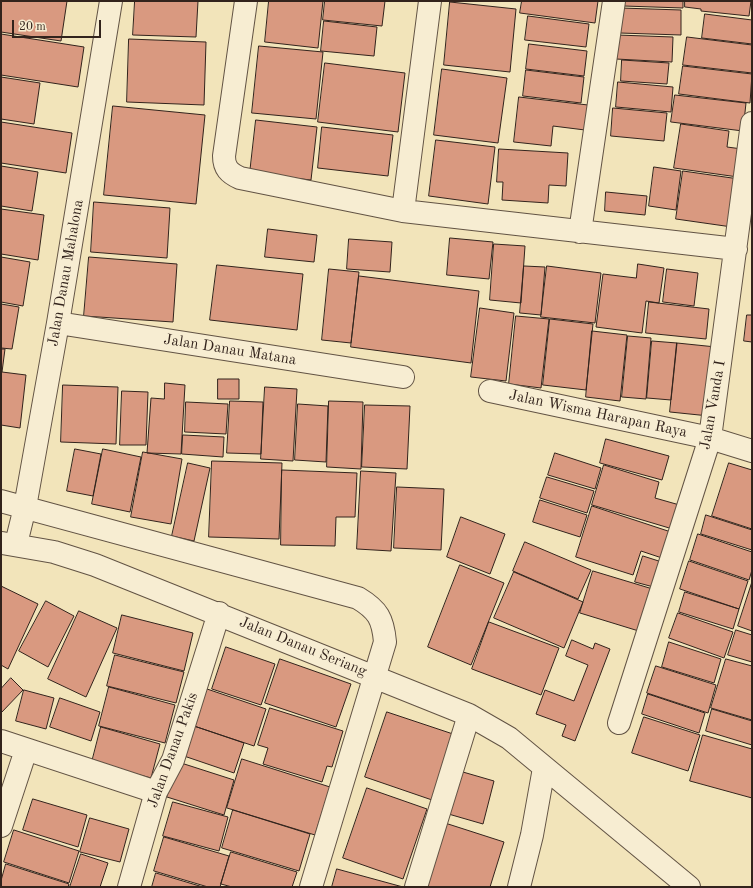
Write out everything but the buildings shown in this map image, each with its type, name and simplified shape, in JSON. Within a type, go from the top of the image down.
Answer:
[{"type":"street","name":"Jalan Danau Mahalona","points":[[8,544],[25,507],[58,323],[111,1]]},
{"type":"street","points":[[246,1],[224,156],[227,169],[232,174],[240,178],[402,211],[736,249]]},
{"type":"street","points":[[402,211],[430,1]]},
{"type":"street","points":[[580,232],[614,1]]},
{"type":"street","name":"Jalan Vanda I","points":[[619,723],[710,438],[752,123]]},
{"type":"street","name":"Jalan Danau Matana","points":[[58,323],[403,377]]},
{"type":"street","name":"Jalan Wisma Harapan Raya","points":[[490,391],[710,438],[752,451]]},
{"type":"street","name":"Jalan Danau Seriang","points":[[1,501],[358,598],[369,605],[380,617],[384,627],[385,642],[375,676],[95,565],[54,552],[8,544]]},
{"type":"street","name":"Jalan Danau Pakis","points":[[129,887],[156,792],[173,760],[219,613]]},
{"type":"street","points":[[311,887],[375,676],[469,715],[509,738],[689,887]]},
{"type":"street","points":[[416,887],[469,715]]},
{"type":"street","points":[[1,741],[156,792]]},
{"type":"street","points":[[1,826],[26,750]]},
{"type":"street","points":[[519,887],[532,835],[544,768]]}]
